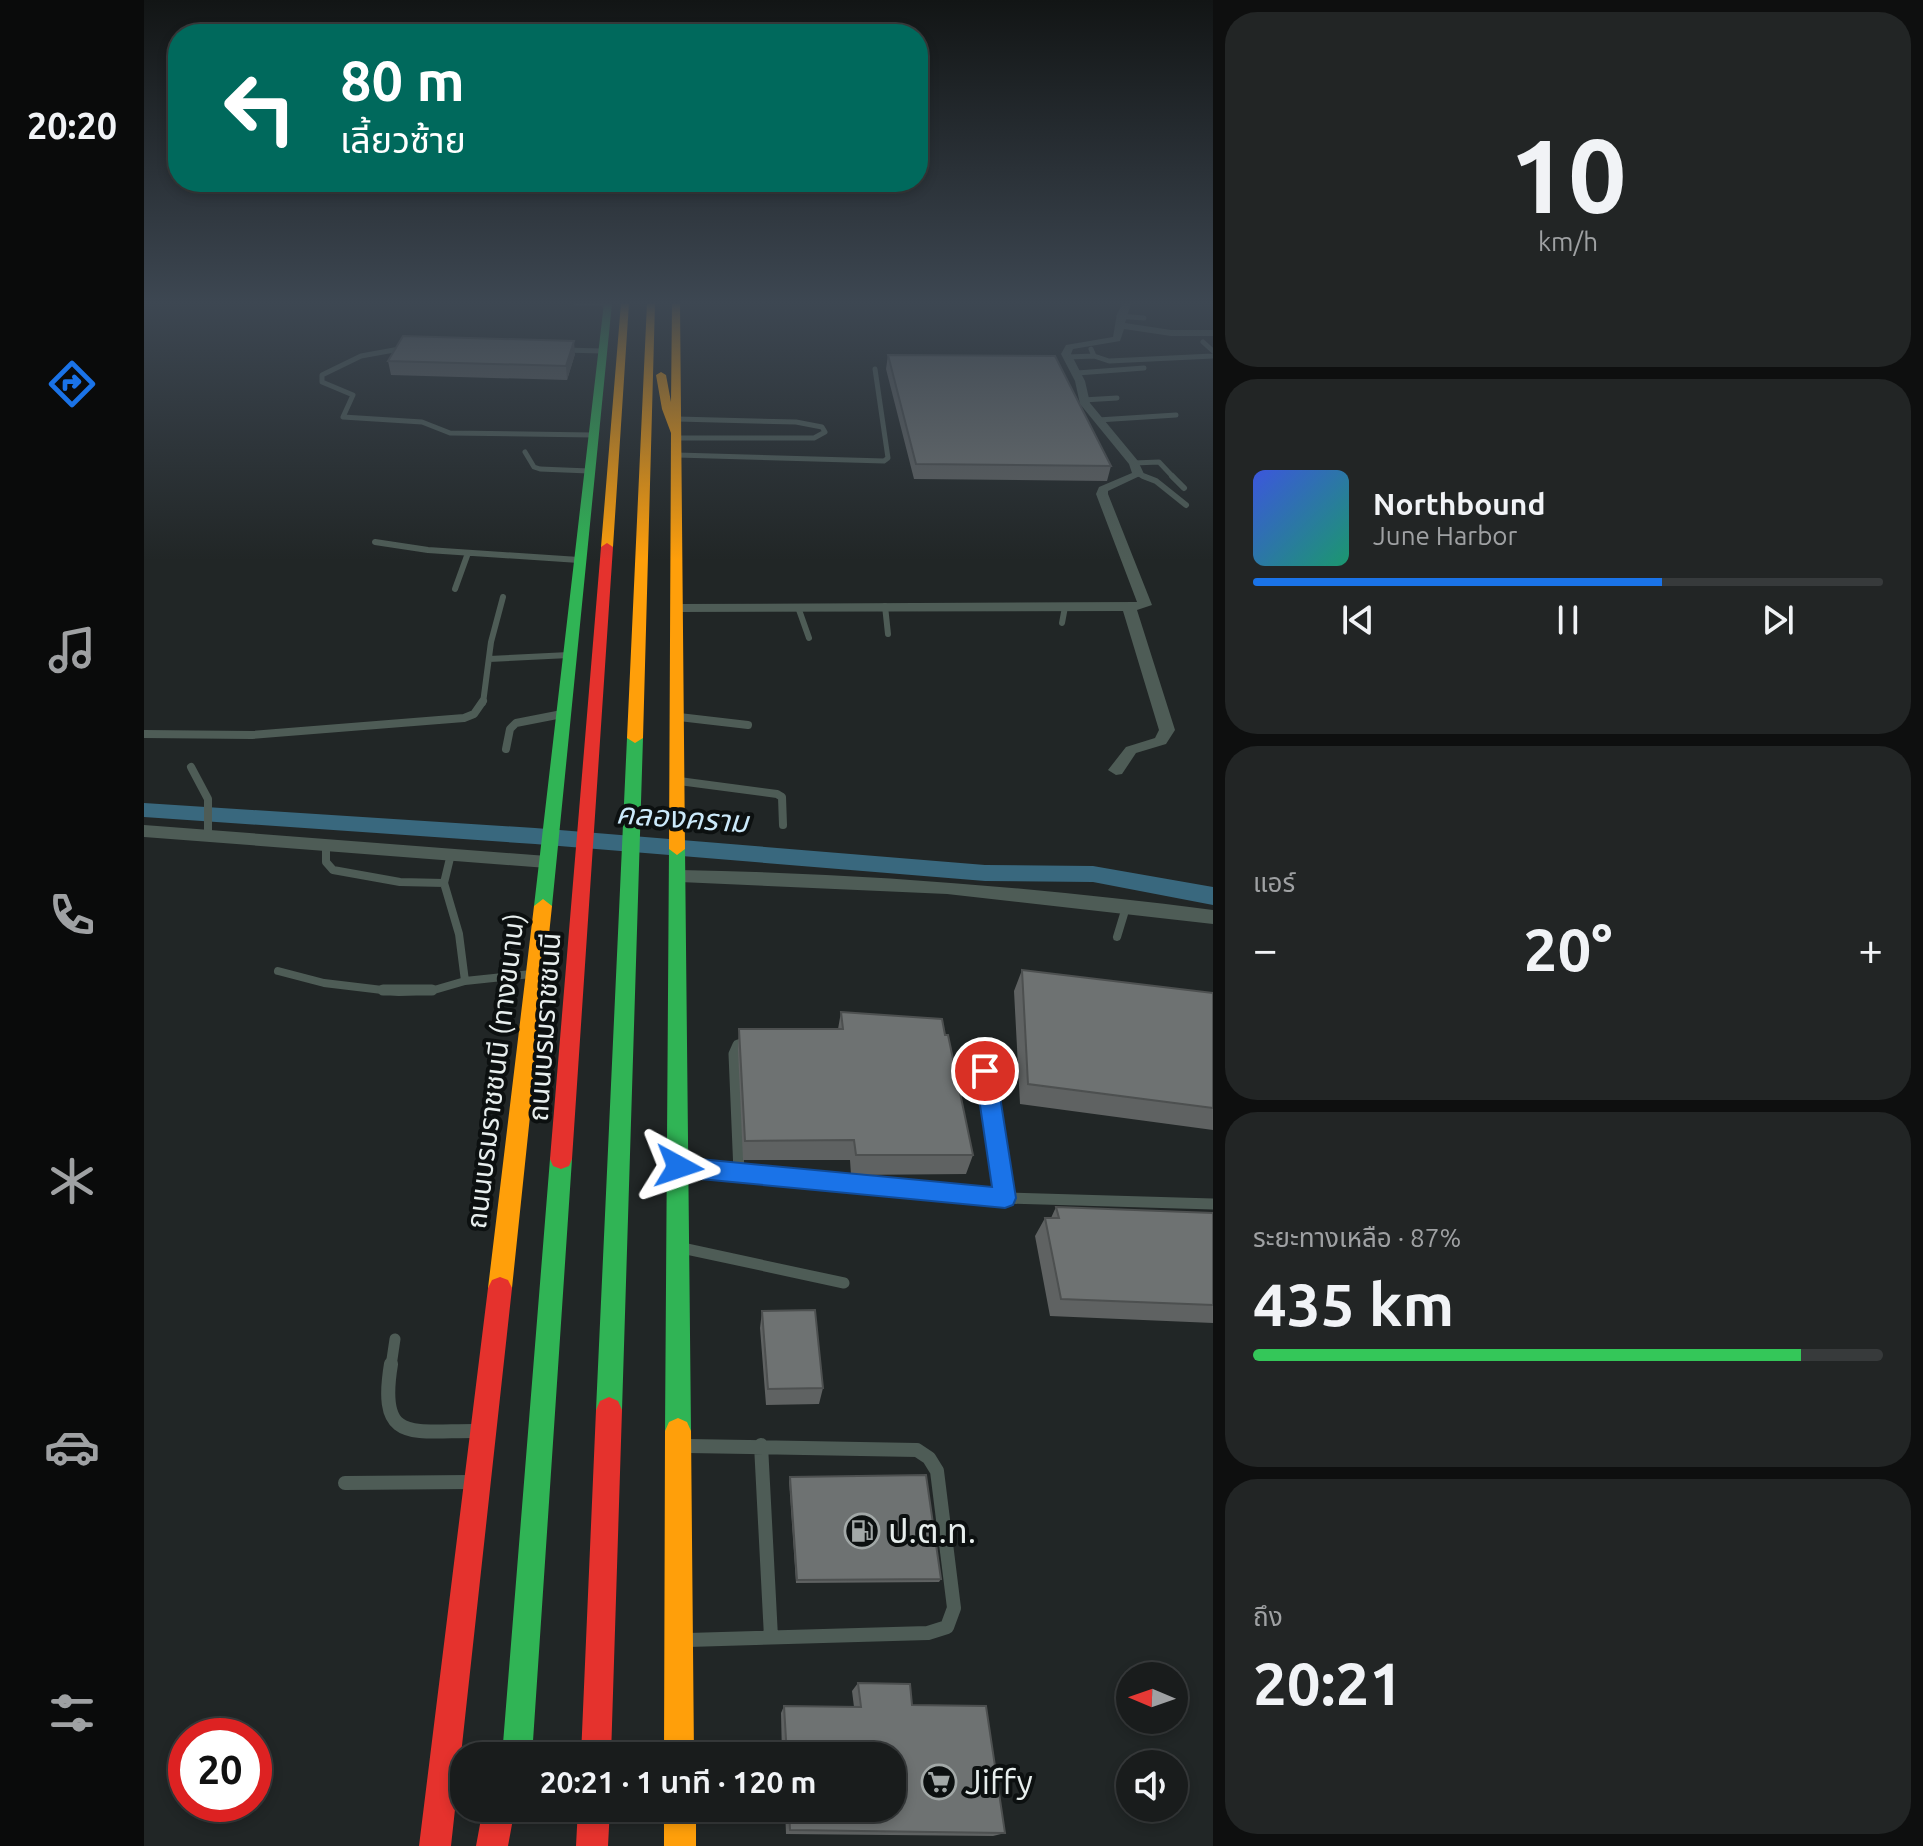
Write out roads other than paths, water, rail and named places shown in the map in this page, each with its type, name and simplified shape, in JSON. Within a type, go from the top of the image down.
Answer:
[{"type":"main road","name":"ถนนบรมราชชนนี (ทางขนาน)","points":[[435,1846],[536,974],[598,389]]},
{"type":"main road","points":[[612,389],[618,421]]},
{"type":"main road","name":"ถนนบรมราชชนนี","points":[[518,1742],[618,421],[617,389]]},
{"type":"main road","points":[[597,1742],[648,389]]},
{"type":"main road","points":[[663,389],[677,437]]},
{"type":"main road","points":[[677,389],[680,874],[679,1742]]},
{"type":"main road","points":[[511,1742],[522,1679]]},
{"type":"main road","points":[[492,1846],[496,1822]]},
{"type":"main road","points":[[511,1846],[512,1822]]},
{"type":"main road","points":[[592,1846],[593,1822]]},
{"type":"main road","points":[[680,1822],[680,1846]]},
{"type":"street","points":[[678,608],[1140,607],[1146,601],[1102,494],[1108,485],[1136,468],[1083,400],[1081,389]]},
{"type":"street","points":[[1116,770],[1125,755],[1161,741],[1167,730],[1129,607]]},
{"type":"street","points":[[144,831],[209,831],[326,844],[548,859]]},
{"type":"street","points":[[680,874],[790,877],[1127,904],[1213,917]]},
{"type":"lane","points":[[339,389],[353,395],[343,417],[422,422],[450,433],[593,435]]},
{"type":"lane","points":[[677,437],[884,461],[888,458],[878,389]]},
{"type":"lane","points":[[1083,400],[1117,398]]},
{"type":"lane","points":[[1098,420],[1176,415]]},
{"type":"lane","points":[[707,418],[812,424],[822,427],[825,432],[814,438],[677,437],[707,418]]},
{"type":"lane","points":[[707,418],[707,437]]},
{"type":"lane","points":[[775,437],[779,422]]},
{"type":"lane","points":[[525,452],[534,467],[540,469],[589,471]]},
{"type":"lane","points":[[1136,468],[1159,462],[1184,488]]},
{"type":"lane","points":[[1136,468],[1186,505]]},
{"type":"lane","points":[[375,542],[468,553],[579,560]]},
{"type":"lane","points":[[455,589],[468,553]]},
{"type":"lane","points":[[144,734],[252,735],[464,718],[474,714],[483,702],[503,597]]},
{"type":"lane","points":[[885,606],[888,634]]},
{"type":"lane","points":[[798,607],[809,638]]},
{"type":"lane","points":[[1062,623],[1065,607]]},
{"type":"lane","points":[[489,659],[569,655]]},
{"type":"lane","points":[[506,749],[510,729],[516,723],[562,714]]},
{"type":"lane","points":[[679,717],[748,725]]},
{"type":"lane","points":[[191,767],[204,783],[212,810],[209,831]]},
{"type":"lane","points":[[679,781],[777,794],[782,797],[785,806],[783,825]]},
{"type":"lane","points":[[326,844],[326,862],[333,870],[400,882],[444,883]]},
{"type":"lane","points":[[451,854],[444,883],[459,934],[465,981]]},
{"type":"lane","points":[[1117,937],[1127,904]]},
{"type":"lane","points":[[278,971],[324,983],[399,992],[434,990],[465,981],[536,974]]},
{"type":"lane","points":[[739,1172],[734,1054],[743,1042],[757,1042]]},
{"type":"lane","points":[[985,1071],[1005,1198]]},
{"type":"lane","points":[[679,1167],[1005,1198],[1213,1204]]},
{"type":"lane","points":[[679,1247],[844,1283]]},
{"type":"lane","points":[[395,1339],[385,1398],[387,1415],[395,1424],[410,1431],[481,1431]]},
{"type":"lane","points":[[761,1445],[771,1637]]},
{"type":"lane","points":[[677,1642],[928,1633],[947,1627],[954,1608],[939,1483],[929,1458],[917,1450],[678,1446]]},
{"type":"lane","points":[[345,1483],[476,1482]]},
{"type":"waterway","name":"คลองคราม","points":[[144,810],[535,836],[985,873],[1093,874],[1213,896]]},
{"type":"place","name":"ป.ต.ท.","points":[[862,1531]]},
{"type":"place","name":"Jiffy","points":[[939,1782]]}]
